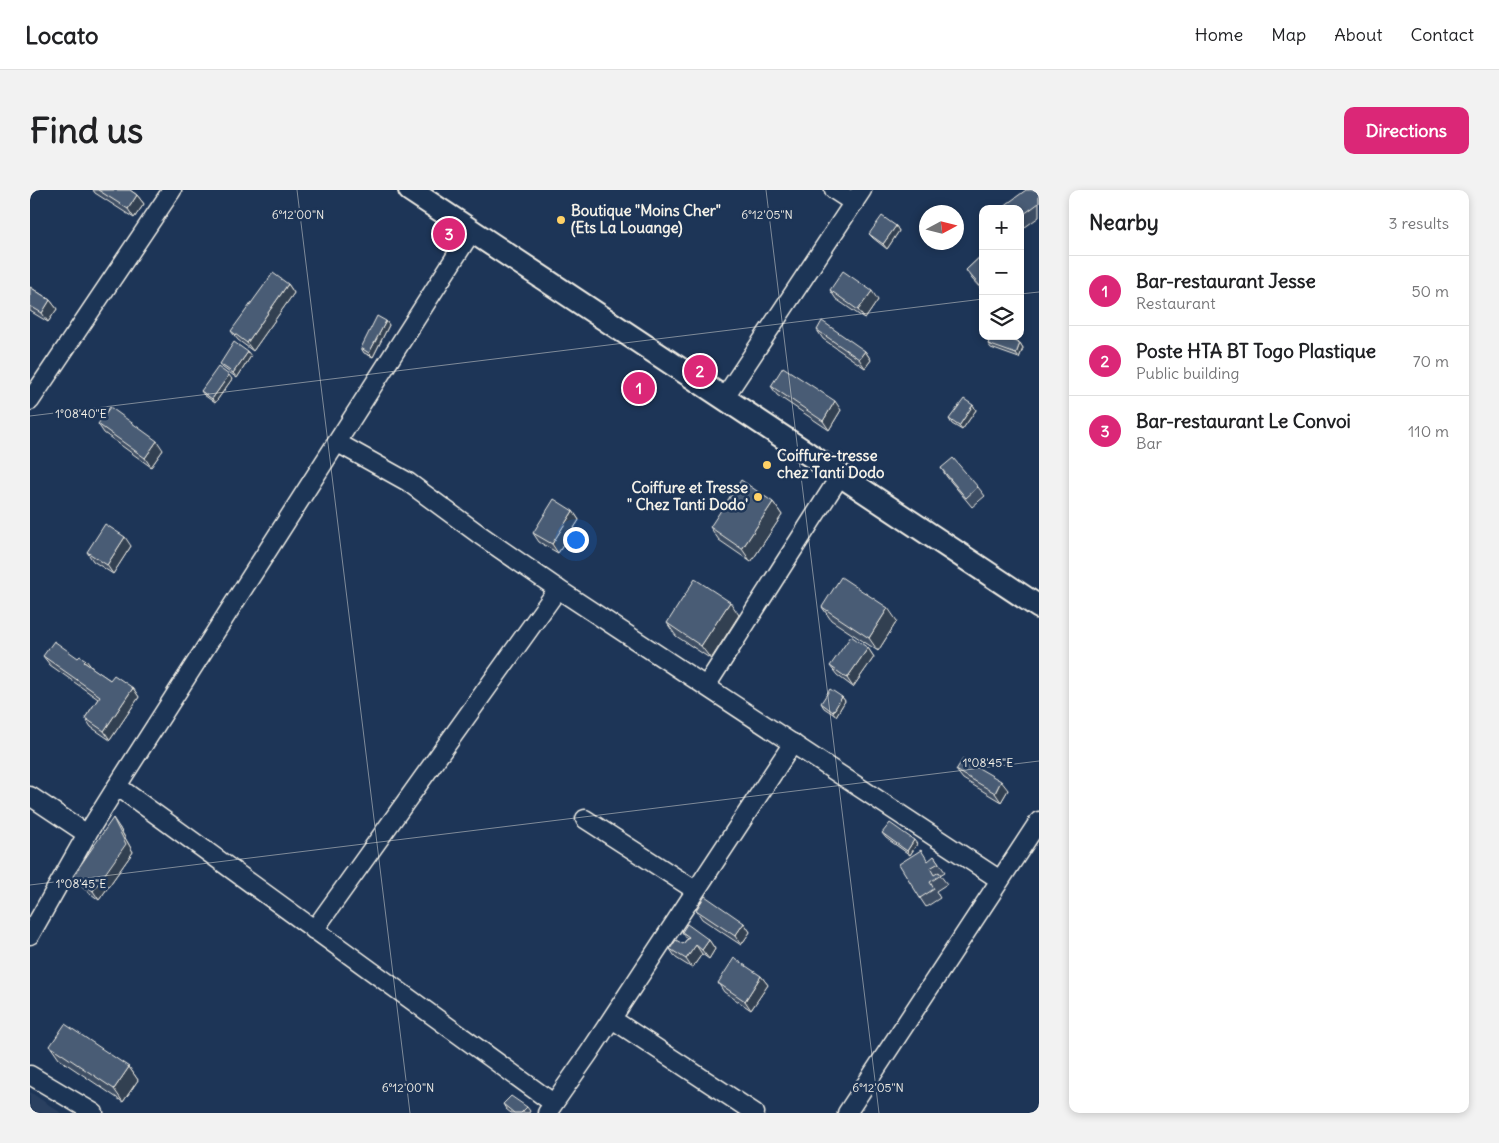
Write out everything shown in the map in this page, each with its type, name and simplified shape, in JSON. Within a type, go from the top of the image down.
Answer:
[{"type":"street","points":[[30,401],[172,190]]},
{"type":"street","points":[[410,190],[1039,607]]},
{"type":"street","points":[[724,398],[858,196],[834,190]]},
{"type":"street","points":[[30,935],[87,834],[117,786],[472,231]]},
{"type":"street","points":[[338,443],[408,482],[480,535],[558,588],[1000,880]]},
{"type":"street","points":[[706,686],[840,476]]},
{"type":"street","points":[[314,930],[558,588]]},
{"type":"street","points":[[117,786],[314,930],[550,1108],[612,1018],[793,743]]},
{"type":"street","points":[[30,796],[87,834]]},
{"type":"street","points":[[585,819],[695,890]]},
{"type":"street","points":[[847,1113],[1039,820]]},
{"type":"street","points":[[612,1018],[755,1113]]},
{"type":"street","points":[[30,1075],[94,1113]]},
{"type":"shaded area","points":[[30,1092],[61,1113],[30,1113]]},
{"type":"building","points":[[98,190],[130,190],[137,195],[128,209]]},
{"type":"building","points":[[1026,190],[1039,190],[1039,203],[1024,214],[1024,205],[1005,205]]},
{"type":"building","points":[[882,216],[896,226],[883,244],[869,234]]},
{"type":"building","points":[[979,258],[979,285],[966,270]]},
{"type":"building","points":[[843,271],[872,291],[858,310],[830,290]]},
{"type":"building","points":[[273,273],[288,284],[247,343],[231,331]]},
{"type":"building","points":[[30,287],[50,300],[42,313],[30,306]]},
{"type":"building","points":[[377,316],[386,321],[369,353],[361,348]]},
{"type":"building","points":[[822,321],[865,351],[859,359],[817,330]]},
{"type":"building","points":[[990,340],[1011,340],[1020,343],[1016,354],[988,344]]},
{"type":"building","points":[[234,342],[248,352],[233,373],[220,364]]},
{"type":"building","points":[[218,367],[229,375],[212,399],[201,391]]},
{"type":"building","points":[[783,367],[835,401],[823,421],[771,386]]},
{"type":"building","points":[[964,399],[973,405],[959,426],[949,419]]},
{"type":"building","points":[[110,407],[157,441],[145,458],[98,424]]},
{"type":"building","points":[[953,458],[978,487],[966,498],[941,468]]},
{"type":"building","points":[[741,480],[773,502],[742,549],[710,527]]},
{"type":"building","points":[[554,499],[573,511],[552,544],[533,533]]},
{"type":"building","points":[[105,524],[125,537],[107,565],[87,552]]},
{"type":"building","points":[[841,577],[888,608],[869,638],[822,607]]},
{"type":"building","points":[[695,579],[730,602],[701,646],[667,623]]},
{"type":"building","points":[[851,636],[868,648],[847,678],[830,666]]},
{"type":"building","points":[[54,641],[78,658],[80,656],[86,660],[84,662],[110,680],[114,675],[133,688],[104,731],[85,718],[100,696],[43,656]]},
{"type":"building","points":[[830,689],[842,697],[833,712],[821,703]]},
{"type":"building","points":[[963,759],[1001,781],[995,793],[956,770]]},
{"type":"building","points":[[113,818],[126,844],[93,891],[73,876]]},
{"type":"building","points":[[890,823],[914,840],[907,851],[882,833]]},
{"type":"building","points":[[921,850],[928,861],[934,856],[939,863],[930,868],[934,875],[939,872],[941,875],[930,882],[934,889],[920,898],[899,864]]},
{"type":"building","points":[[705,896],[744,923],[735,936],[696,910]]},
{"type":"building","points":[[687,924],[709,940],[702,950],[696,945],[686,959],[670,949],[676,940],[683,944],[689,937],[682,932]]},
{"type":"building","points":[[734,958],[761,976],[745,1001],[718,983]]},
{"type":"building","points":[[65,1024],[129,1067],[114,1089],[50,1046]]},
{"type":"building","points":[[511,1096],[527,1107],[521,1113],[514,1113],[503,1104]]},
{"type":"place","name":"Boutique \"Moins Cher\" (Ets La Louange)","points":[[561,220]]},
{"type":"place","name":"Bar-restaurant Le Convoi","points":[[449,234]]},
{"type":"place","name":"Poste HTA BT Togo Plastique","points":[[700,371]]},
{"type":"place","name":"Bar-restaurant Jesse","points":[[639,388]]},
{"type":"place","name":"Coiffure-tresse chez Tanti Dodo","points":[[767,465]]},
{"type":"place","name":"Coiffure et Tresse \" Chez Tanti Dodo'","points":[[758,497]]}]
